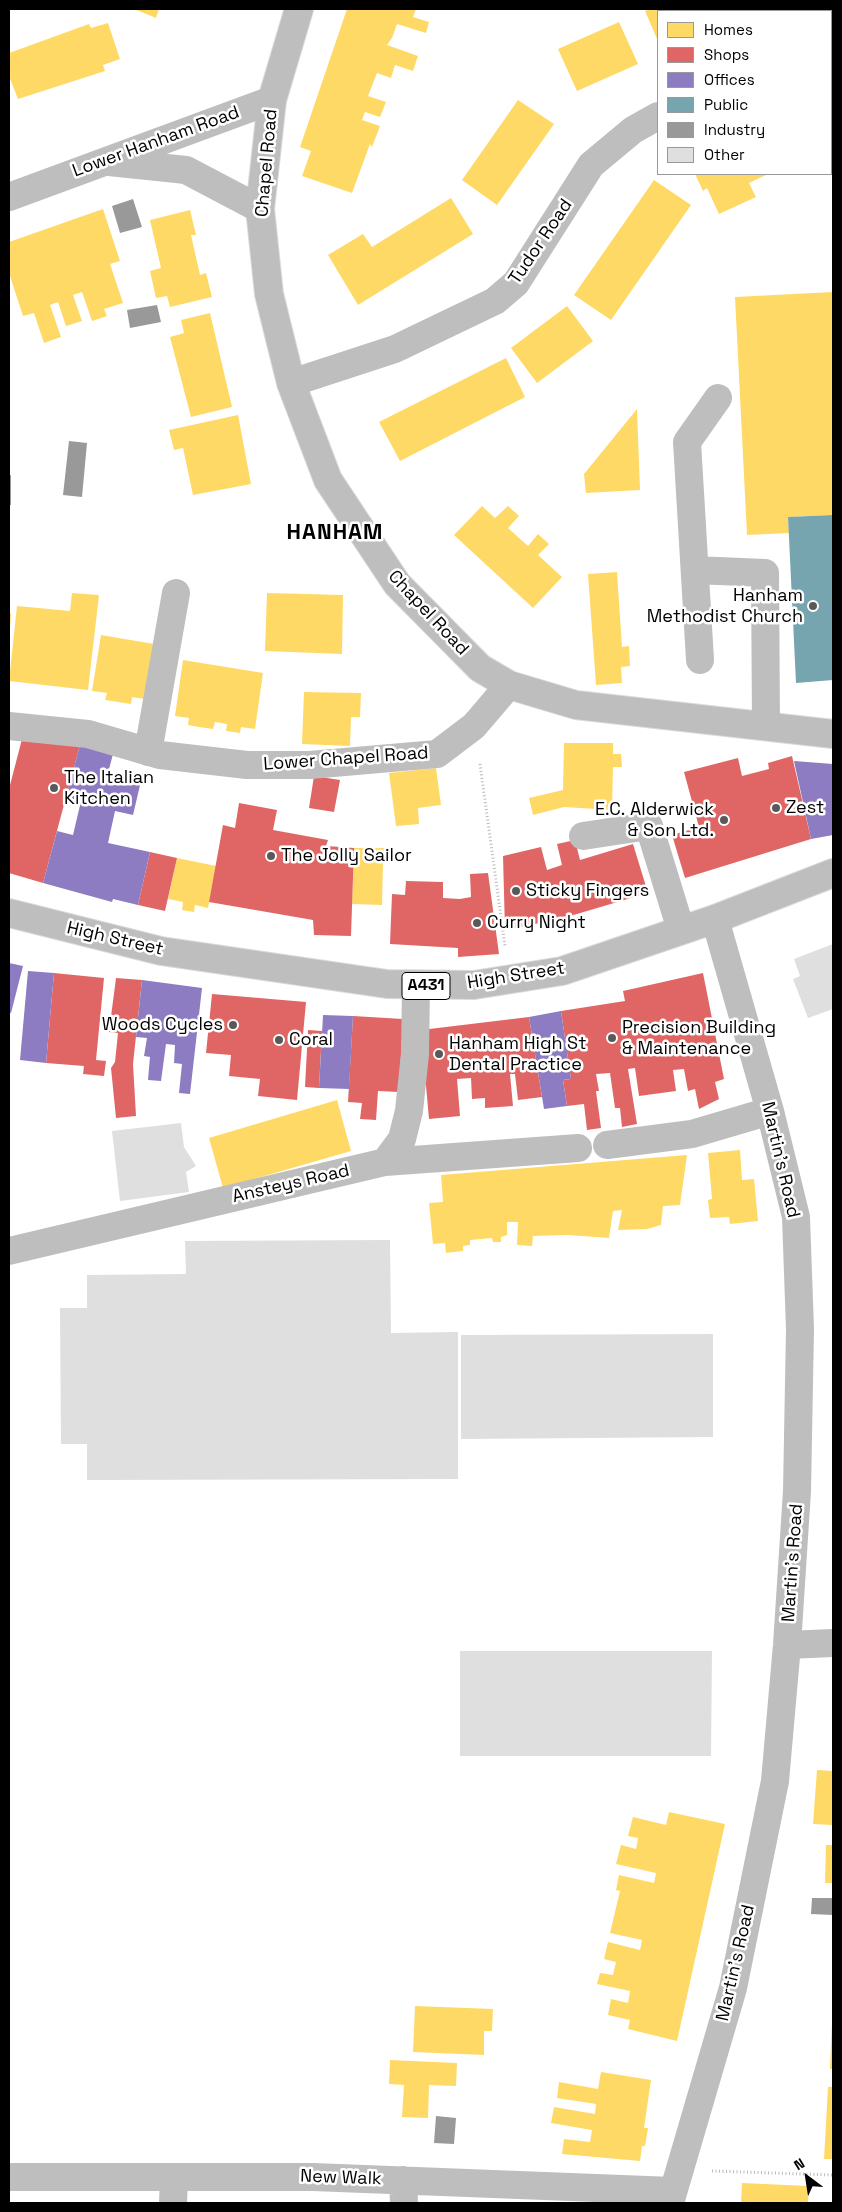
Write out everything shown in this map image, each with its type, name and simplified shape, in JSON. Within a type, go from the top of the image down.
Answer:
[{"type":"street","points":[[272,100],[299,9]]},
{"type":"street","name":"Lower Hanham Road","points":[[9,197],[272,100]]},
{"type":"street","name":"Chapel Road","points":[[272,100],[260,209],[269,294],[291,383],[328,480],[397,584],[480,668],[509,685],[576,705],[833,734]]},
{"type":"street","name":"Tudor Road","points":[[291,383],[395,349],[495,301],[516,283],[591,165],[633,130],[657,117]]},
{"type":"street","points":[[102,162],[186,170],[260,209]]},
{"type":"street","points":[[700,660],[687,442],[718,398]]},
{"type":"street","points":[[695,570],[765,573],[766,726]]},
{"type":"street","points":[[148,752],[176,593]]},
{"type":"street","name":"Lower Chapel Road","points":[[9,726],[88,734],[160,755],[247,765],[320,764],[437,754],[474,726],[509,685]]},
{"type":"street","points":[[583,836],[649,826],[681,930]]},
{"type":"street","name":"High Street","points":[[9,912],[161,951],[387,984],[416,986],[474,985],[509,981],[562,971],[715,919],[833,874]]},
{"type":"street","name":"Martin's Road","points":[[674,2188],[737,1969],[775,1781],[787,1645],[797,1491],[800,1329],[796,1216],[770,1111],[715,919]]},
{"type":"street","points":[[385,1162],[402,1139],[409,1111],[415,1054],[416,986]]},
{"type":"street","points":[[607,1145],[692,1134],[770,1111]]},
{"type":"street","name":"Ansteys Road","points":[[9,1250],[385,1162],[578,1148]]},
{"type":"street","points":[[787,1645],[833,1643]]},
{"type":"street","name":"New Walk","points":[[9,2177],[173,2190],[313,2177],[404,2192],[674,2188]]},
{"type":"path","points":[[474,726],[509,981]]},
{"type":"path","points":[[674,2188],[833,2175]]},
{"type":"building: Homes","points":[[134,9],[159,9],[156,18]]},
{"type":"building: Homes","points":[[347,9],[416,9],[413,17],[429,22],[426,33],[397,24],[392,38],[387,45],[418,56],[413,71],[395,65],[391,78],[377,73],[368,96],[386,102],[380,117],[365,112],[362,120],[380,126],[372,147],[370,144],[352,193],[302,176],[311,151],[300,147]]},
{"type":"building: Homes","points":[[650,9],[718,10],[657,10],[657,39],[645,11]]},
{"type":"building: Homes","points":[[619,22],[638,64],[577,91],[558,49]]},
{"type":"building: Homes","points":[[108,23],[120,59],[103,65],[105,71],[18,99],[9,76],[9,53],[89,24],[91,28]]},
{"type":"building: Homes","points":[[833,96],[832,158],[832,97]]},
{"type":"building: Homes","points":[[518,100],[554,124],[497,205],[462,180]]},
{"type":"building: Homes","points":[[695,175],[766,175],[749,183],[756,197],[719,214],[707,188],[703,191]]},
{"type":"building: Homes","points":[[654,180],[691,205],[611,320],[574,295]]},
{"type":"building: Homes","points":[[451,198],[473,234],[358,305],[328,255],[363,234],[372,247]]},
{"type":"building: Homes","points":[[103,209],[120,261],[110,264],[123,303],[104,309],[107,316],[92,321],[82,292],[73,295],[82,321],[66,326],[58,302],[50,305],[61,337],[44,343],[34,313],[23,316],[9,273],[9,242]]},
{"type":"building: Homes","points":[[190,210],[196,235],[191,235],[200,275],[206,273],[212,297],[170,307],[167,296],[156,298],[150,271],[161,268],[150,220]]},
{"type":"building: Homes","points":[[833,292],[833,515],[788,517],[789,533],[747,535],[735,297]]},
{"type":"building: Homes","points":[[567,306],[593,341],[537,383],[511,348]]},
{"type":"building: Homes","points":[[210,313],[232,407],[191,417],[170,337],[184,333],[181,320]]},
{"type":"building: Homes","points":[[506,358],[525,397],[400,461],[379,422]]},
{"type":"building: Homes","points":[[637,409],[640,490],[586,493],[584,474]]},
{"type":"building: Homes","points":[[238,415],[251,484],[193,495],[183,448],[174,450],[169,430]]},
{"type":"building: Homes","points":[[482,506],[495,518],[508,506],[519,516],[508,528],[528,546],[538,534],[549,544],[538,555],[562,577],[533,608],[454,535]]},
{"type":"building: Homes","points":[[617,572],[622,647],[629,646],[630,666],[621,667],[622,683],[596,685],[588,574]]},
{"type":"building: Homes","points":[[72,593],[99,595],[88,690],[9,681],[17,606],[70,611]]},
{"type":"building: Homes","points":[[267,593],[343,595],[342,654],[265,651]]},
{"type":"building: Homes","points":[[9,614],[11,614],[10,628],[9,627]]},
{"type":"building: Homes","points":[[101,635],[154,644],[145,699],[132,697],[131,704],[105,700],[107,693],[92,691]]},
{"type":"building: Homes","points":[[183,660],[263,673],[255,729],[241,727],[240,733],[226,731],[227,724],[215,722],[213,729],[199,727],[188,725],[189,718],[175,716]]},
{"type":"building: Homes","points":[[304,692],[361,693],[360,717],[351,717],[350,746],[302,744]]},
{"type":"building: Homes","points":[[564,743],[613,743],[613,754],[621,754],[622,767],[613,767],[612,810],[564,807],[533,815],[529,798],[563,790]]},
{"type":"building: Homes","points":[[436,768],[441,805],[418,808],[419,824],[396,826],[389,773]]},
{"type":"building: Homes","points":[[354,848],[392,848],[392,863],[383,863],[382,905],[352,904]]},
{"type":"building: Homes","points":[[177,858],[216,866],[208,908],[195,905],[194,912],[182,910],[183,902],[168,899]]},
{"type":"building: Homes","points":[[337,1100],[351,1151],[223,1188],[209,1138]]},
{"type":"building: Homes","points":[[740,1150],[742,1180],[754,1179],[758,1221],[730,1224],[729,1217],[710,1218],[708,1200],[712,1199],[708,1153]]},
{"type":"building: Homes","points":[[687,1155],[680,1205],[663,1206],[661,1225],[647,1229],[618,1230],[622,1210],[613,1211],[609,1238],[568,1235],[533,1236],[532,1246],[517,1245],[518,1222],[507,1222],[507,1235],[501,1237],[501,1242],[493,1242],[492,1238],[470,1240],[470,1245],[463,1246],[463,1251],[446,1253],[445,1243],[433,1244],[429,1203],[443,1202],[441,1175]]},
{"type":"building: Homes","points":[[817,1770],[833,1771],[833,1825],[813,1824]]},
{"type":"building: Homes","points":[[669,1812],[725,1824],[677,2041],[628,2029],[630,2020],[608,2015],[611,1999],[628,2003],[630,1991],[597,1984],[600,1973],[613,1975],[616,1962],[604,1959],[608,1942],[640,1950],[642,1940],[610,1933],[620,1891],[616,1890],[619,1875],[654,1883],[656,1873],[616,1864],[621,1845],[636,1849],[638,1838],[628,1836],[633,1817],[666,1825]]},
{"type":"building: Homes","points":[[826,1845],[833,1845],[833,1883],[825,1883]]},
{"type":"building: Homes","points":[[415,2006],[493,2009],[492,2031],[484,2031],[484,2055],[413,2052]]},
{"type":"building: Homes","points":[[832,2021],[833,2069],[830,2069]]},
{"type":"building: Homes","points":[[390,2060],[457,2063],[456,2086],[429,2085],[428,2118],[402,2117],[404,2085],[389,2084]]},
{"type":"building: Homes","points":[[601,2072],[651,2080],[644,2128],[648,2128],[645,2146],[642,2146],[640,2161],[562,2154],[564,2139],[590,2142],[592,2130],[551,2123],[554,2107],[595,2114],[596,2104],[557,2098],[559,2082],[598,2089]]},
{"type":"building: Homes","points":[[828,2087],[833,2087],[833,2159],[824,2159]]},
{"type":"building: Homes","points":[[742,2183],[809,2186],[808,2203],[741,2203]]},
{"type":"building: Shops","points":[[22,739],[80,745],[43,883],[9,873],[9,789]]},
{"type":"building: Shops","points":[[792,756],[811,839],[685,878],[672,835],[699,827],[684,772],[738,758],[742,776],[769,769],[768,763]]},
{"type":"building: Shops","points":[[314,776],[340,780],[334,812],[309,808]]},
{"type":"building: Shops","name":"The Jolly Sailor","points":[[239,803],[277,810],[273,830],[328,840],[326,846],[354,848],[351,936],[314,935],[313,920],[209,902],[223,825],[235,828]]},
{"type":"building: Shops","points":[[575,840],[580,860],[633,844],[648,893],[560,919],[505,930],[503,856],[541,847],[547,870],[562,865],[557,844]]},
{"type":"building: Shops","points":[[150,852],[177,858],[165,911],[138,905]]},
{"type":"building: Shops","points":[[488,873],[499,954],[458,957],[458,948],[390,944],[392,894],[405,895],[406,881],[443,882],[443,898],[460,899],[471,897],[470,874]]},
{"type":"building: Shops","points":[[54,973],[104,978],[96,1060],[106,1061],[104,1076],[83,1074],[84,1066],[46,1063]]},
{"type":"building: Shops","points":[[703,973],[724,1079],[715,1082],[719,1099],[699,1109],[695,1089],[688,1091],[684,1069],[673,1070],[676,1091],[639,1096],[635,1068],[628,1069],[637,1124],[622,1127],[620,1108],[615,1108],[610,1073],[596,1074],[599,1091],[596,1091],[601,1128],[587,1130],[584,1104],[567,1106],[563,1080],[571,1079],[561,1011],[625,1001],[623,991]]},
{"type":"building: Shops","points":[[116,978],[142,980],[133,1064],[136,1116],[116,1118],[111,1068],[115,1062],[118,1033],[109,1032]]},
{"type":"building: Shops","points":[[212,994],[306,1002],[297,1100],[258,1096],[260,1079],[229,1076],[231,1055],[206,1053]]},
{"type":"building: Shops","points":[[353,1016],[403,1019],[399,1092],[378,1091],[376,1120],[360,1119],[362,1103],[348,1102]]},
{"type":"building: Shops","points":[[529,1017],[542,1097],[518,1100],[515,1074],[510,1074],[513,1106],[485,1108],[485,1098],[472,1099],[471,1078],[457,1079],[460,1116],[429,1119],[421,1030]]},
{"type":"building: Shops","points":[[308,1030],[322,1031],[319,1088],[305,1087]]},
{"type":"building: Offices","points":[[80,745],[113,754],[108,773],[141,781],[133,815],[115,811],[108,843],[150,852],[138,905],[113,899],[112,902],[43,883],[57,831],[73,835],[81,801],[66,797]]},
{"type":"building: Offices","points":[[794,761],[833,764],[833,835],[811,839]]},
{"type":"building: Offices","points":[[9,963],[23,966],[11,1013],[9,1012]]},
{"type":"building: Offices","points":[[28,971],[54,973],[46,1063],[20,1060]]},
{"type":"building: Offices","points":[[142,980],[202,988],[190,1094],[179,1093],[182,1064],[174,1063],[175,1045],[166,1044],[161,1081],[148,1080],[150,1057],[144,1056],[147,1038],[136,1037]]},
{"type":"building: Offices","points":[[561,1011],[571,1079],[563,1080],[567,1106],[544,1109],[529,1017]]},
{"type":"building: Offices","points":[[323,1015],[353,1016],[349,1089],[319,1088]]},
{"type":"building: Public","name":"Hanham Methodist Church","points":[[833,515],[833,680],[796,683],[788,517]]},
{"type":"building: Industry","points":[[133,199],[142,227],[120,233],[112,206]]},
{"type":"building: Industry","points":[[157,305],[161,322],[130,328],[127,310]]},
{"type":"building: Industry","points":[[69,441],[87,443],[82,497],[63,495]]},
{"type":"building: Industry","points":[[9,475],[11,475],[11,505],[9,505]]},
{"type":"building: Industry","points":[[812,1898],[833,1898],[833,1915],[811,1914]]},
{"type":"building: Industry","points":[[436,2116],[456,2118],[454,2144],[434,2143]]},
{"type":"building: Other","points":[[833,944],[833,1009],[808,1018],[793,979],[800,976],[794,959]]},
{"type":"building: Other","points":[[181,1123],[184,1147],[196,1166],[186,1172],[189,1192],[120,1201],[112,1131]]},
{"type":"building: Other","points":[[390,1240],[391,1333],[458,1332],[458,1479],[87,1480],[87,1444],[61,1444],[60,1308],[87,1308],[87,1275],[186,1274],[185,1241]]},
{"type":"building: Other","points":[[713,1334],[713,1437],[461,1439],[461,1335]]},
{"type":"building: Other","points":[[460,1651],[712,1651],[711,1756],[460,1756]]},
{"type":"place","name":"Hanham Methodist Church","points":[[813,606]]},
{"type":"place","name":"The Italian Kitchen","points":[[54,788]]},
{"type":"place","name":"Zest","points":[[776,808]]},
{"type":"place","name":"E.C. Alderwick & Son Ltd.","points":[[724,820]]},
{"type":"place","name":"The Jolly Sailor","points":[[271,856]]},
{"type":"place","name":"Sticky Fingers","points":[[516,891]]},
{"type":"place","name":"Curry Night","points":[[477,923]]},
{"type":"place","name":"Woods Cycles","points":[[233,1025]]},
{"type":"place","name":"Precision Building & Maintenance","points":[[612,1038]]},
{"type":"place","name":"Coral","points":[[279,1040]]},
{"type":"place","name":"Hanham High St Dental Practice","points":[[439,1054]]},
{"type":"district","name":"HANHAM","points":[[335,533]]}]
